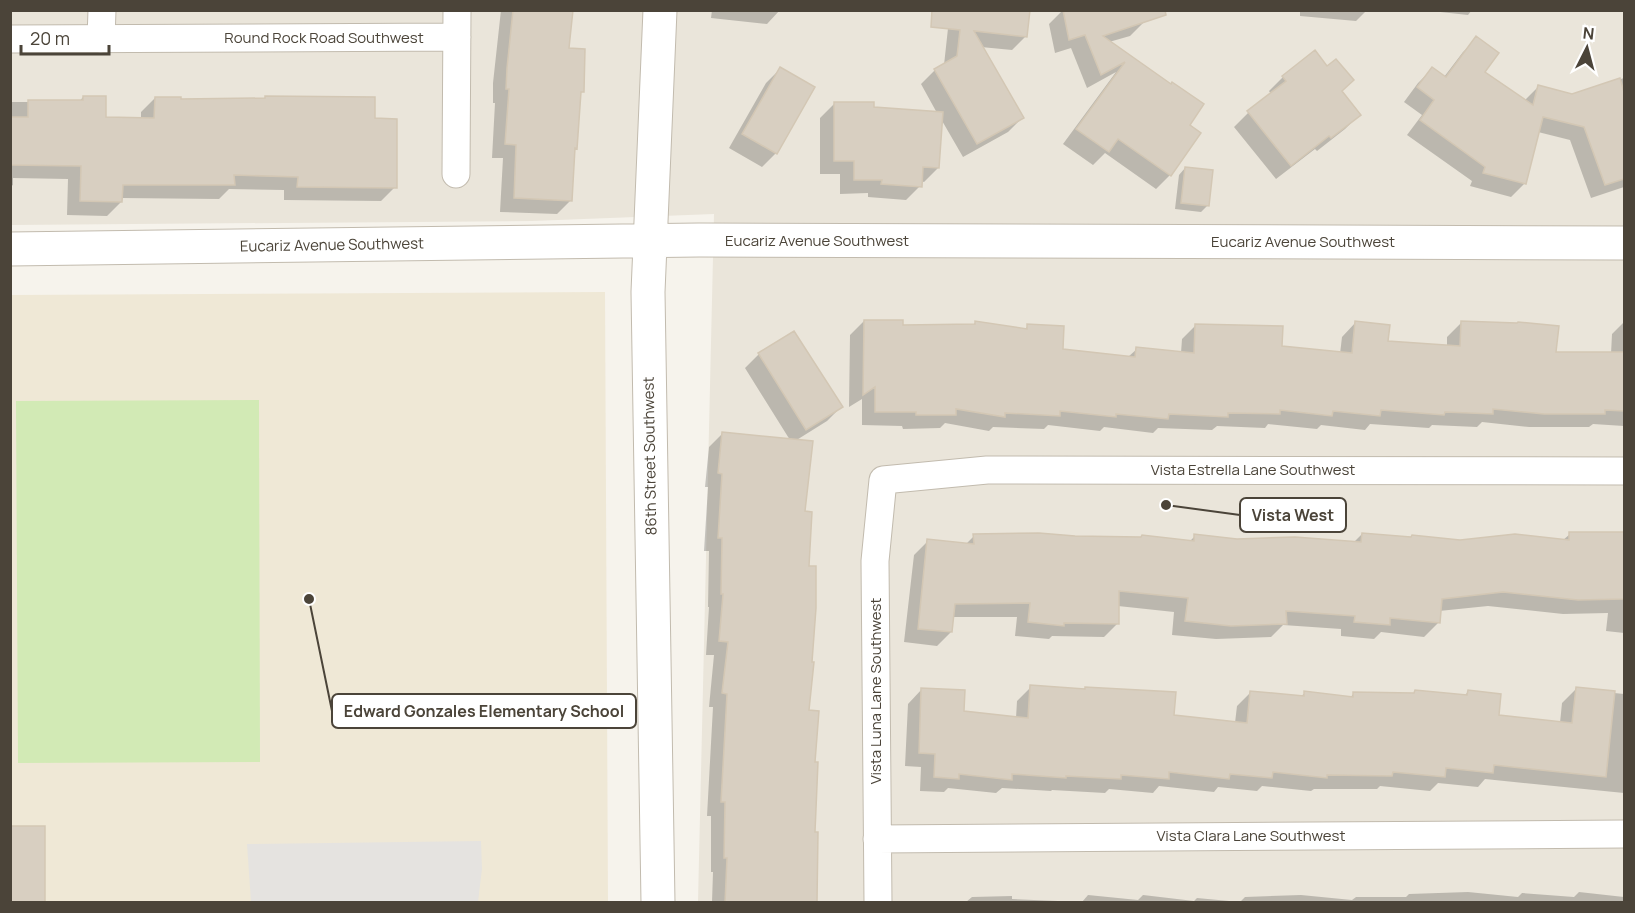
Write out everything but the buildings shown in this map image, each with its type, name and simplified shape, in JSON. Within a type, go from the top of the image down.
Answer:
[{"type":"street","points":[[101,39],[102,10]]},
{"type":"street","name":"86th Street Southwest","points":[[658,903],[648,292],[660,10]]},
{"type":"street","points":[[456,174],[457,24]]},
{"type":"street","name":"Round Rock Road Southwest","points":[[10,39],[101,39],[457,24]]},
{"type":"street","name":"Eucariz Avenue Southwest","points":[[10,249],[650,241],[1624,243]]},
{"type":"street","name":"Vista Estrella Lane Southwest","points":[[883,480],[987,470],[1624,471]]},
{"type":"street","name":"Vista Luna Lane Southwest","points":[[878,903],[875,561],[883,480]]},
{"type":"street","name":"Vista Clara Lane Southwest","points":[[877,838],[1624,834]]},
{"type":"shaded area","points":[[10,11],[1624,11],[1624,902],[698,902],[714,214],[532,221],[11,225]]},
{"type":"shaded area","points":[[605,292],[608,902],[11,902],[10,295]]},
{"type":"shaded area","points":[[481,841],[482,869],[478,902],[251,902],[247,844]]},
{"type":"green space","points":[[259,400],[260,762],[18,763],[16,401]]},
{"type":"place","name":"Vista West","points":[[1166,505]]},
{"type":"place","name":"Edward Gonzales Elementary School","points":[[309,599]]}]
